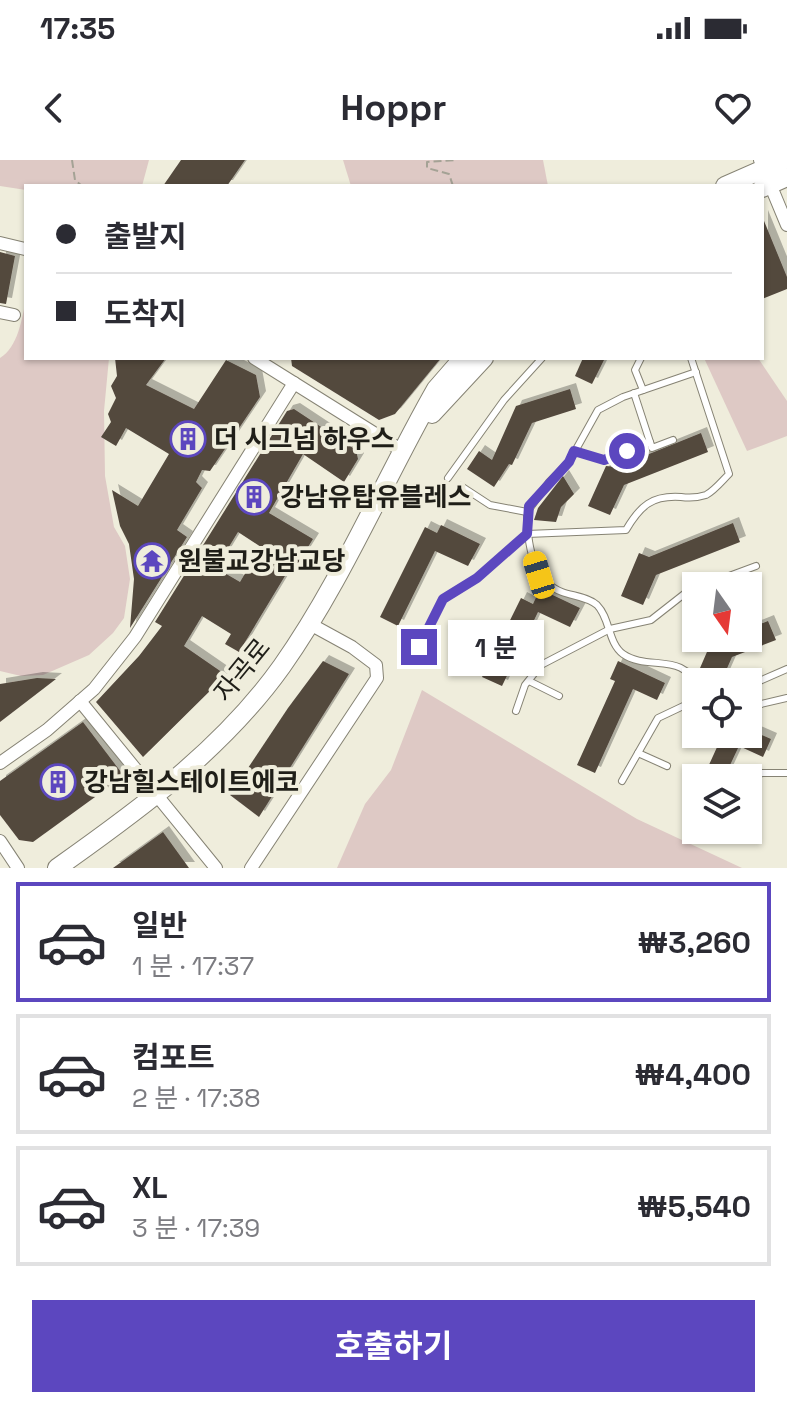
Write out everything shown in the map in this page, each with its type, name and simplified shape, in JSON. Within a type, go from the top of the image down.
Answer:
[{"type":"main road","points":[[734,184],[768,176],[784,160]]},
{"type":"main road","name":"자곡로","points":[[57,868],[157,795],[241,716],[281,668],[310,624],[436,389],[461,360]]},
{"type":"main road","name":"자곡로","points":[[401,450],[482,360]]},
{"type":"street","points":[[768,176],[787,225]]},
{"type":"street","points":[[0,243],[24,249]]},
{"type":"street","points":[[0,312],[14,315]]},
{"type":"street","points":[[257,360],[401,450]]},
{"type":"street","points":[[0,763],[47,730],[94,689],[135,637],[294,383]]},
{"type":"street","points":[[251,868],[377,678],[376,665],[352,647],[310,624]]},
{"type":"street","points":[[80,701],[216,868]]},
{"type":"street","points":[[0,841],[18,868]]},
{"type":"lane","points":[[448,478],[504,400],[540,360]]},
{"type":"lane","points":[[640,360],[635,370],[643,390]]},
{"type":"lane","points":[[419,647],[443,599],[477,578],[527,534],[626,530],[636,513],[651,500],[666,496],[694,498],[708,494],[729,474],[692,360]]},
{"type":"lane","points":[[682,668],[670,663],[646,663],[622,654],[614,644],[598,606],[547,584],[539,575],[527,534],[527,512],[549,482],[569,462],[598,410],[634,393],[696,372]]},
{"type":"lane","points":[[634,393],[652,448],[673,440]]},
{"type":"lane","points":[[574,451],[604,460],[650,442]]},
{"type":"lane","points":[[461,486],[490,505],[527,512]]},
{"type":"lane","points":[[741,572],[756,566]]},
{"type":"lane","points":[[516,711],[529,681],[541,665],[610,629],[651,620],[682,596]]},
{"type":"lane","points":[[762,680],[787,669]]},
{"type":"lane","points":[[529,681],[559,696]]},
{"type":"lane","points":[[762,704],[787,698]]},
{"type":"lane","points":[[622,781],[658,718],[682,707]]},
{"type":"lane","points":[[638,753],[667,766]]},
{"type":"lane","points":[[762,773],[787,773]]},
{"type":"path","points":[[72,160],[75,180],[80,184]]},
{"type":"path","points":[[452,184],[449,174],[427,168],[427,162],[457,160]]},
{"type":"shaded area","points":[[0,160],[149,160],[143,184],[24,184],[24,190],[0,186]]},
{"type":"shaded area","points":[[343,160],[543,160],[548,184],[350,184]]},
{"type":"shaded area","points":[[24,309],[24,360],[109,360],[104,411],[105,476],[114,527],[125,546],[130,579],[124,618],[89,655],[43,675],[21,676],[0,671],[0,358],[11,347]]},
{"type":"shaded area","points":[[705,360],[759,360],[787,401],[787,436],[747,451]]},
{"type":"shaded area","points":[[422,690],[637,819],[682,840],[682,844],[691,844],[742,868],[337,868],[365,804],[391,770]]},
{"type":"building","points":[[181,160],[245,160],[228,184],[164,184]]},
{"type":"building","points":[[764,221],[787,277],[787,289],[764,298]]},
{"type":"building","points":[[0,252],[15,256],[6,304],[0,303]]},
{"type":"building","name":"더 시그넘 하우스","points":[[115,360],[165,360],[146,385],[194,409],[226,360],[256,375],[260,397],[210,471],[202,470],[196,482],[202,488],[177,530],[187,537],[130,628],[134,579],[129,544],[120,526],[112,490],[138,506],[169,454],[126,428],[116,446],[101,437],[111,422],[108,414],[116,398],[111,386],[117,376]]},
{"type":"building","points":[[291,360],[439,360],[395,414],[379,420],[292,366]]},
{"type":"building","points":[[582,360],[604,360],[592,384],[575,376]]},
{"type":"building","points":[[570,389],[576,409],[532,423],[512,465],[509,464],[494,487],[467,469],[479,451],[492,460],[516,406]]},
{"type":"building","points":[[294,409],[356,450],[358,459],[344,482],[303,454],[269,513],[313,539],[295,568],[291,566],[239,652],[225,644],[231,634],[202,616],[184,646],[226,675],[143,757],[96,702],[162,626],[155,622],[287,411]],"holes":[[[238,532],[261,547],[240,582],[216,568]]]},
{"type":"building","points":[[701,433],[708,452],[624,485],[610,515],[588,506],[606,466],[617,467]]},
{"type":"building","points":[[563,476],[574,494],[561,507],[556,522],[534,520],[538,508]]},
{"type":"building","points":[[733,523],[740,542],[656,575],[643,605],[621,596],[639,553],[649,557]]},
{"type":"building","points":[[441,525],[480,544],[468,566],[435,551],[398,626],[380,617],[425,527],[437,533]]},
{"type":"building","points":[[540,589],[580,608],[570,627],[538,612],[502,686],[482,677],[521,598],[533,604]]},
{"type":"building","points":[[768,621],[776,640],[762,645],[762,623]]},
{"type":"building","points":[[707,652],[745,652],[732,657],[727,668],[700,668]]},
{"type":"building","points":[[323,661],[349,674],[259,817],[230,795]]},
{"type":"building","points":[[618,661],[665,683],[657,700],[633,689],[595,773],[577,765],[615,681],[610,679]]},
{"type":"building","points":[[37,678],[56,679],[0,722],[0,684]]},
{"type":"building","name":"강남힐스테이트에코","points":[[83,722],[124,776],[33,842],[19,840],[0,815],[0,781]]},
{"type":"building","points":[[762,735],[771,739],[763,757],[743,748],[762,748]]},
{"type":"building","points":[[717,748],[738,748],[731,764],[709,764]]},
{"type":"building","points":[[163,832],[189,868],[113,868]]},
{"type":"place","name":"더 시그넘 하우스","points":[[188,439]]},
{"type":"place","name":"강남유탑유블레스","points":[[254,497]]},
{"type":"place","name":"원불교강남교당","points":[[152,561]]},
{"type":"place","name":"강남힐스테이트에코","points":[[58,782]]},
{"type":"route","points":[[419,647],[443,599],[477,578],[527,534],[529,506],[569,462],[574,451],[604,460],[627,451]]}]
